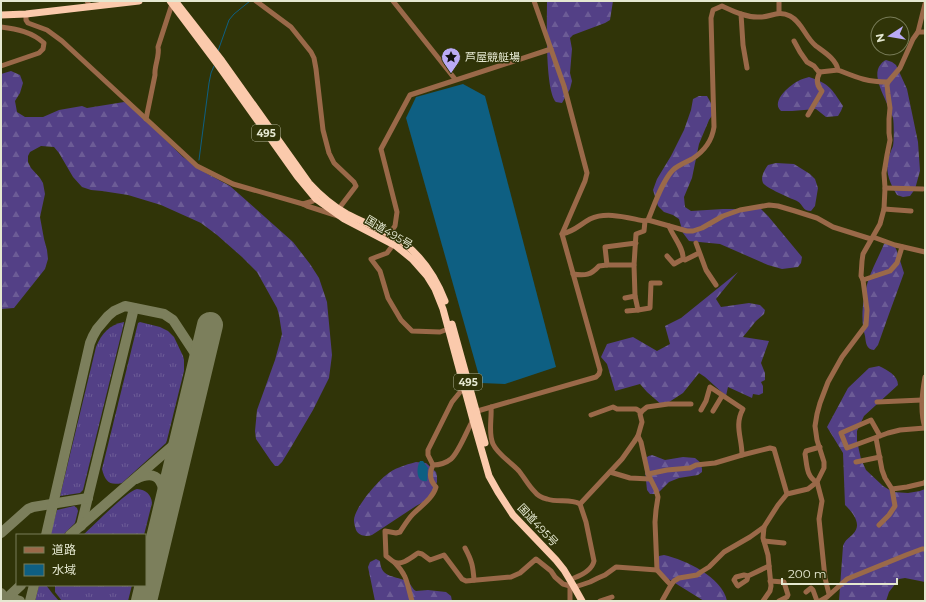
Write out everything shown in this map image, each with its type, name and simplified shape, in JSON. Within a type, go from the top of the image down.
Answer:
[{"type":"highway","points":[[1,15],[26,14],[88,4],[139,1]]},
{"type":"highway","name":"国道495号","points":[[172,2],[213,53],[297,176],[316,199],[337,211],[347,214],[389,234],[404,243],[431,272],[440,288],[448,308],[489,476],[513,514],[556,560],[586,601]]},
{"type":"highway","name":"国道495号","points":[[220,63],[309,183],[319,194],[344,219],[393,245],[412,259],[427,276],[435,289],[443,309],[465,389],[474,415]]},
{"type":"highway","name":"国道495号","points":[[574,584],[582,601]]},
{"type":"street","points":[[256,1],[290,27],[314,58],[323,130],[329,153],[334,163],[356,186],[337,211]]},
{"type":"street","points":[[393,1],[455,79]]},
{"type":"street","points":[[433,465],[443,463],[451,459],[456,453],[474,415],[491,407],[596,377],[600,370],[562,234],[587,173],[564,86],[534,1]]},
{"type":"street","points":[[778,1],[778,13]]},
{"type":"street","points":[[146,119],[155,75],[159,51],[158,47],[172,2]]},
{"type":"street","points":[[638,310],[635,296],[634,266],[636,234],[644,231],[647,220],[664,183],[672,171],[699,154],[708,144],[714,132],[711,18],[713,10],[722,3],[741,14],[749,16],[760,17],[782,13],[790,16],[797,21],[810,41],[831,58],[838,66],[838,70]]},
{"type":"street","points":[[765,600],[771,586],[768,555],[763,534],[764,528],[778,505],[787,494],[808,489],[816,482],[824,468],[824,462],[817,440],[815,426],[820,402],[828,382],[842,358],[866,325],[867,310],[864,280],[861,276],[862,261],[863,254],[880,224],[884,209],[884,173],[890,140],[890,108],[887,85],[900,68],[913,39],[918,32],[925,4]]},
{"type":"street","points":[[26,14],[26,20],[28,23],[48,30],[62,41],[197,166],[233,184],[303,204],[344,219]]},
{"type":"street","points":[[741,14],[743,45],[747,68]]},
{"type":"street","points":[[1,27],[16,29],[39,39],[44,43],[43,49],[39,53],[1,66]]},
{"type":"street","points":[[918,32],[925,32]]},
{"type":"street","points":[[794,41],[807,62],[820,72],[838,70],[867,81],[888,82]]},
{"type":"street","points":[[381,238],[389,234],[395,226],[397,212],[381,149],[410,95],[455,79],[551,49]]},
{"type":"street","points":[[808,115],[822,91],[817,83],[820,72]]},
{"type":"street","points":[[885,188],[923,189]]},
{"type":"street","points":[[303,204],[316,199]]},
{"type":"street","points":[[562,234],[570,232],[595,217],[607,215],[647,220],[687,231],[693,231],[702,228],[723,216],[740,210],[769,205],[778,206],[817,218],[833,227],[902,247],[925,252]]},
{"type":"street","points":[[884,209],[911,211]]},
{"type":"street","points":[[669,226],[684,255],[683,259]]},
{"type":"street","points":[[607,265],[605,247],[636,243]]},
{"type":"street","points":[[696,243],[706,270],[716,285]]},
{"type":"street","points":[[393,245],[387,253],[371,259],[380,271],[388,298],[401,320],[412,331],[440,332],[448,328]]},
{"type":"street","points":[[864,280],[890,271],[897,263],[902,247]]},
{"type":"street","points":[[667,256],[674,264],[699,253]]},
{"type":"street","points":[[573,274],[581,275],[593,272],[599,266],[634,266]]},
{"type":"street","points":[[627,311],[652,308],[651,283],[660,283]]},
{"type":"street","points":[[626,298],[635,296]]},
{"type":"street","points":[[879,525],[889,515],[895,506],[892,489],[885,478],[880,457],[878,437],[871,420],[841,433],[847,448],[878,437],[900,430],[925,428],[922,400],[925,377]]},
{"type":"street","points":[[701,410],[706,401],[710,387],[743,409],[739,416],[738,430],[742,455]]},
{"type":"street","points":[[412,601],[405,576],[401,568],[386,556],[385,531],[396,534],[400,532],[412,515],[434,492],[436,487],[430,480],[433,465],[428,455],[428,450],[452,402],[461,391],[465,389]]},
{"type":"street","points":[[713,411],[722,396]]},
{"type":"street","points":[[877,402],[922,400]]},
{"type":"street","points":[[580,504],[622,460],[638,436],[642,422],[640,414],[642,410],[647,407],[668,404],[691,404]]},
{"type":"street","points":[[491,407],[492,443],[496,450],[518,470],[534,492],[546,499],[570,500],[580,504],[586,522],[594,561],[593,565],[574,584],[570,601]]},
{"type":"street","points":[[591,415],[613,407],[618,409],[636,409],[641,412]]},
{"type":"street","points":[[638,436],[641,442],[649,477],[658,497],[655,522],[657,570],[671,585]]},
{"type":"street","points":[[820,447],[806,451],[805,454],[808,475],[816,482],[822,501],[819,519],[827,597]]},
{"type":"street","points":[[610,472],[630,478],[649,477],[667,470],[690,468],[696,465],[715,463],[770,448],[774,449],[787,494]]},
{"type":"street","points":[[856,462],[880,457]]},
{"type":"street","points":[[892,489],[925,482]]},
{"type":"street","points":[[662,601],[674,581],[679,578],[697,575],[724,552],[750,538],[764,528]]},
{"type":"street","points":[[764,541],[784,543]]},
{"type":"street","points":[[465,548],[473,565],[474,580]]},
{"type":"street","points":[[806,592],[811,588],[818,601],[827,597],[847,579],[906,555],[925,549]]},
{"type":"street","points":[[395,563],[404,562],[418,553],[430,560],[444,555],[462,579],[466,581],[511,577],[520,573],[536,559],[551,571],[563,584],[590,582],[616,567],[657,570]]},
{"type":"street","points":[[748,576],[769,566]]},
{"type":"street","points":[[770,581],[784,582],[788,595],[779,601]]},
{"type":"street","points":[[600,601],[612,597]]},
{"type":"green space","points":[[547,1],[613,1],[610,20],[573,35],[570,38],[572,49],[570,73],[572,81],[570,89],[562,103],[556,102],[552,95],[550,84],[547,54]]},
{"type":"green space","points":[[886,60],[896,65],[907,89],[918,142],[920,171],[915,189],[910,196],[903,197],[897,195],[887,170],[889,155],[893,146],[893,118],[881,91],[877,76],[878,69]]},
{"type":"green space","points":[[11,71],[20,75],[23,83],[20,93],[15,101],[17,112],[25,117],[43,117],[59,110],[82,106],[87,108],[124,102],[129,104],[183,157],[206,173],[230,186],[293,242],[310,264],[319,278],[327,302],[332,355],[329,378],[313,410],[282,462],[278,466],[275,466],[256,439],[255,431],[257,410],[275,360],[282,334],[277,308],[257,272],[217,235],[201,223],[161,205],[128,195],[91,190],[82,187],[73,177],[54,147],[41,146],[30,152],[28,162],[43,183],[45,194],[40,217],[48,259],[45,269],[14,308],[1,309],[1,74]]},
{"type":"green space","points":[[809,77],[829,87],[836,95],[843,106],[838,116],[826,117],[816,109],[781,111],[778,107],[780,98],[787,89],[796,82]]},
{"type":"green space","points":[[699,96],[707,96],[711,103],[713,114],[699,144],[692,178],[684,197],[685,207],[691,211],[761,209],[802,257],[801,263],[798,267],[782,269],[768,265],[720,244],[689,241],[683,233],[679,219],[664,212],[658,206],[653,190],[657,179],[684,130],[693,99]]},
{"type":"green space","points":[[776,163],[794,164],[815,179],[818,188],[815,206],[811,211],[804,209],[797,201],[773,190],[763,183],[762,176],[764,171],[768,165]]},
{"type":"green space","points":[[888,242],[893,243],[904,273],[878,345],[874,350],[869,348],[866,343],[862,316],[866,288],[871,272],[884,244]]},
{"type":"green space","points":[[738,272],[716,299],[721,307],[749,303],[760,305],[765,310],[764,314],[743,337],[769,341],[761,363],[765,373],[765,380],[761,382],[763,386],[763,393],[759,395],[753,394],[752,398],[728,387],[726,396],[699,373],[683,393],[663,406],[640,384],[615,391],[607,364],[601,357],[607,344],[633,337],[657,351],[670,344],[665,326],[681,318]]},
{"type":"green space","points":[[124,322],[83,490],[80,493],[60,496],[96,347],[107,330],[114,325]]},
{"type":"green space","points":[[140,322],[160,327],[168,331],[174,337],[183,356],[184,371],[166,443],[122,483],[114,484],[108,482],[102,469],[138,323]]},
{"type":"green space","points":[[879,366],[889,371],[896,378],[898,385],[864,416],[857,431],[857,441],[861,459],[866,470],[883,486],[893,492],[908,493],[925,489],[925,582],[905,578],[899,579],[889,592],[886,601],[839,601],[843,546],[856,530],[857,522],[851,511],[845,505],[843,453],[827,427],[848,388],[869,368]]},
{"type":"green space","points":[[652,455],[665,460],[683,457],[695,458],[701,463],[702,472],[698,475],[679,478],[669,482],[657,494],[650,494],[647,490],[644,461],[647,457]]},
{"type":"green space","points":[[416,462],[426,463],[436,472],[437,482],[429,499],[372,535],[365,536],[359,534],[356,530],[354,521],[355,516],[357,510],[371,490],[388,473]]},
{"type":"green space","points":[[137,489],[148,493],[152,503],[144,534],[84,534],[118,502]]},
{"type":"green space","points":[[74,506],[78,511],[75,523],[64,534],[50,534],[57,510]]},
{"type":"green space","points":[[664,555],[692,565],[711,577],[724,592],[727,601],[704,601],[662,575],[657,567],[659,556]]},
{"type":"green space","points":[[376,559],[380,561],[381,567],[386,574],[408,582],[416,591],[428,590],[446,592],[451,596],[452,601],[375,601],[368,567],[370,562]]},
{"type":"green space","points":[[39,586],[47,586],[59,601],[35,601]]},
{"type":"green space","points":[[55,586],[132,586],[128,601],[62,601],[55,592]]},
{"type":"water","points":[[463,84],[485,96],[556,367],[505,384],[481,383],[406,118],[416,97]]},
{"type":"water","points":[[420,461],[423,461],[428,468],[427,481],[421,480],[419,477],[418,467]]},
{"type":"waterway","points":[[218,51],[229,20],[250,1]]},
{"type":"waterway","points":[[199,160],[209,83],[214,66]]},
{"type":"taxiway","points":[[46,534],[90,343],[97,329],[108,316],[114,311],[125,306],[164,314],[173,320],[202,364]]},
{"type":"taxiway","points":[[81,526],[134,308]]},
{"type":"taxiway","points":[[71,534],[184,436]]},
{"type":"taxiway","points":[[136,479],[147,475],[155,477],[160,482],[164,499],[162,527]]},
{"type":"taxiway","points":[[1,533],[28,509],[88,498]]},
{"type":"taxiway","points":[[5,600],[20,586]]},
{"type":"taxiway","points":[[30,601],[34,586]]},
{"type":"taxiway","points":[[1,593],[4,597],[4,601],[8,599],[16,599],[20,601]]},
{"type":"runway","points":[[144,601],[210,325]]},
{"type":"place","name":"芦屋競艇場","points":[[451,74]]}]
